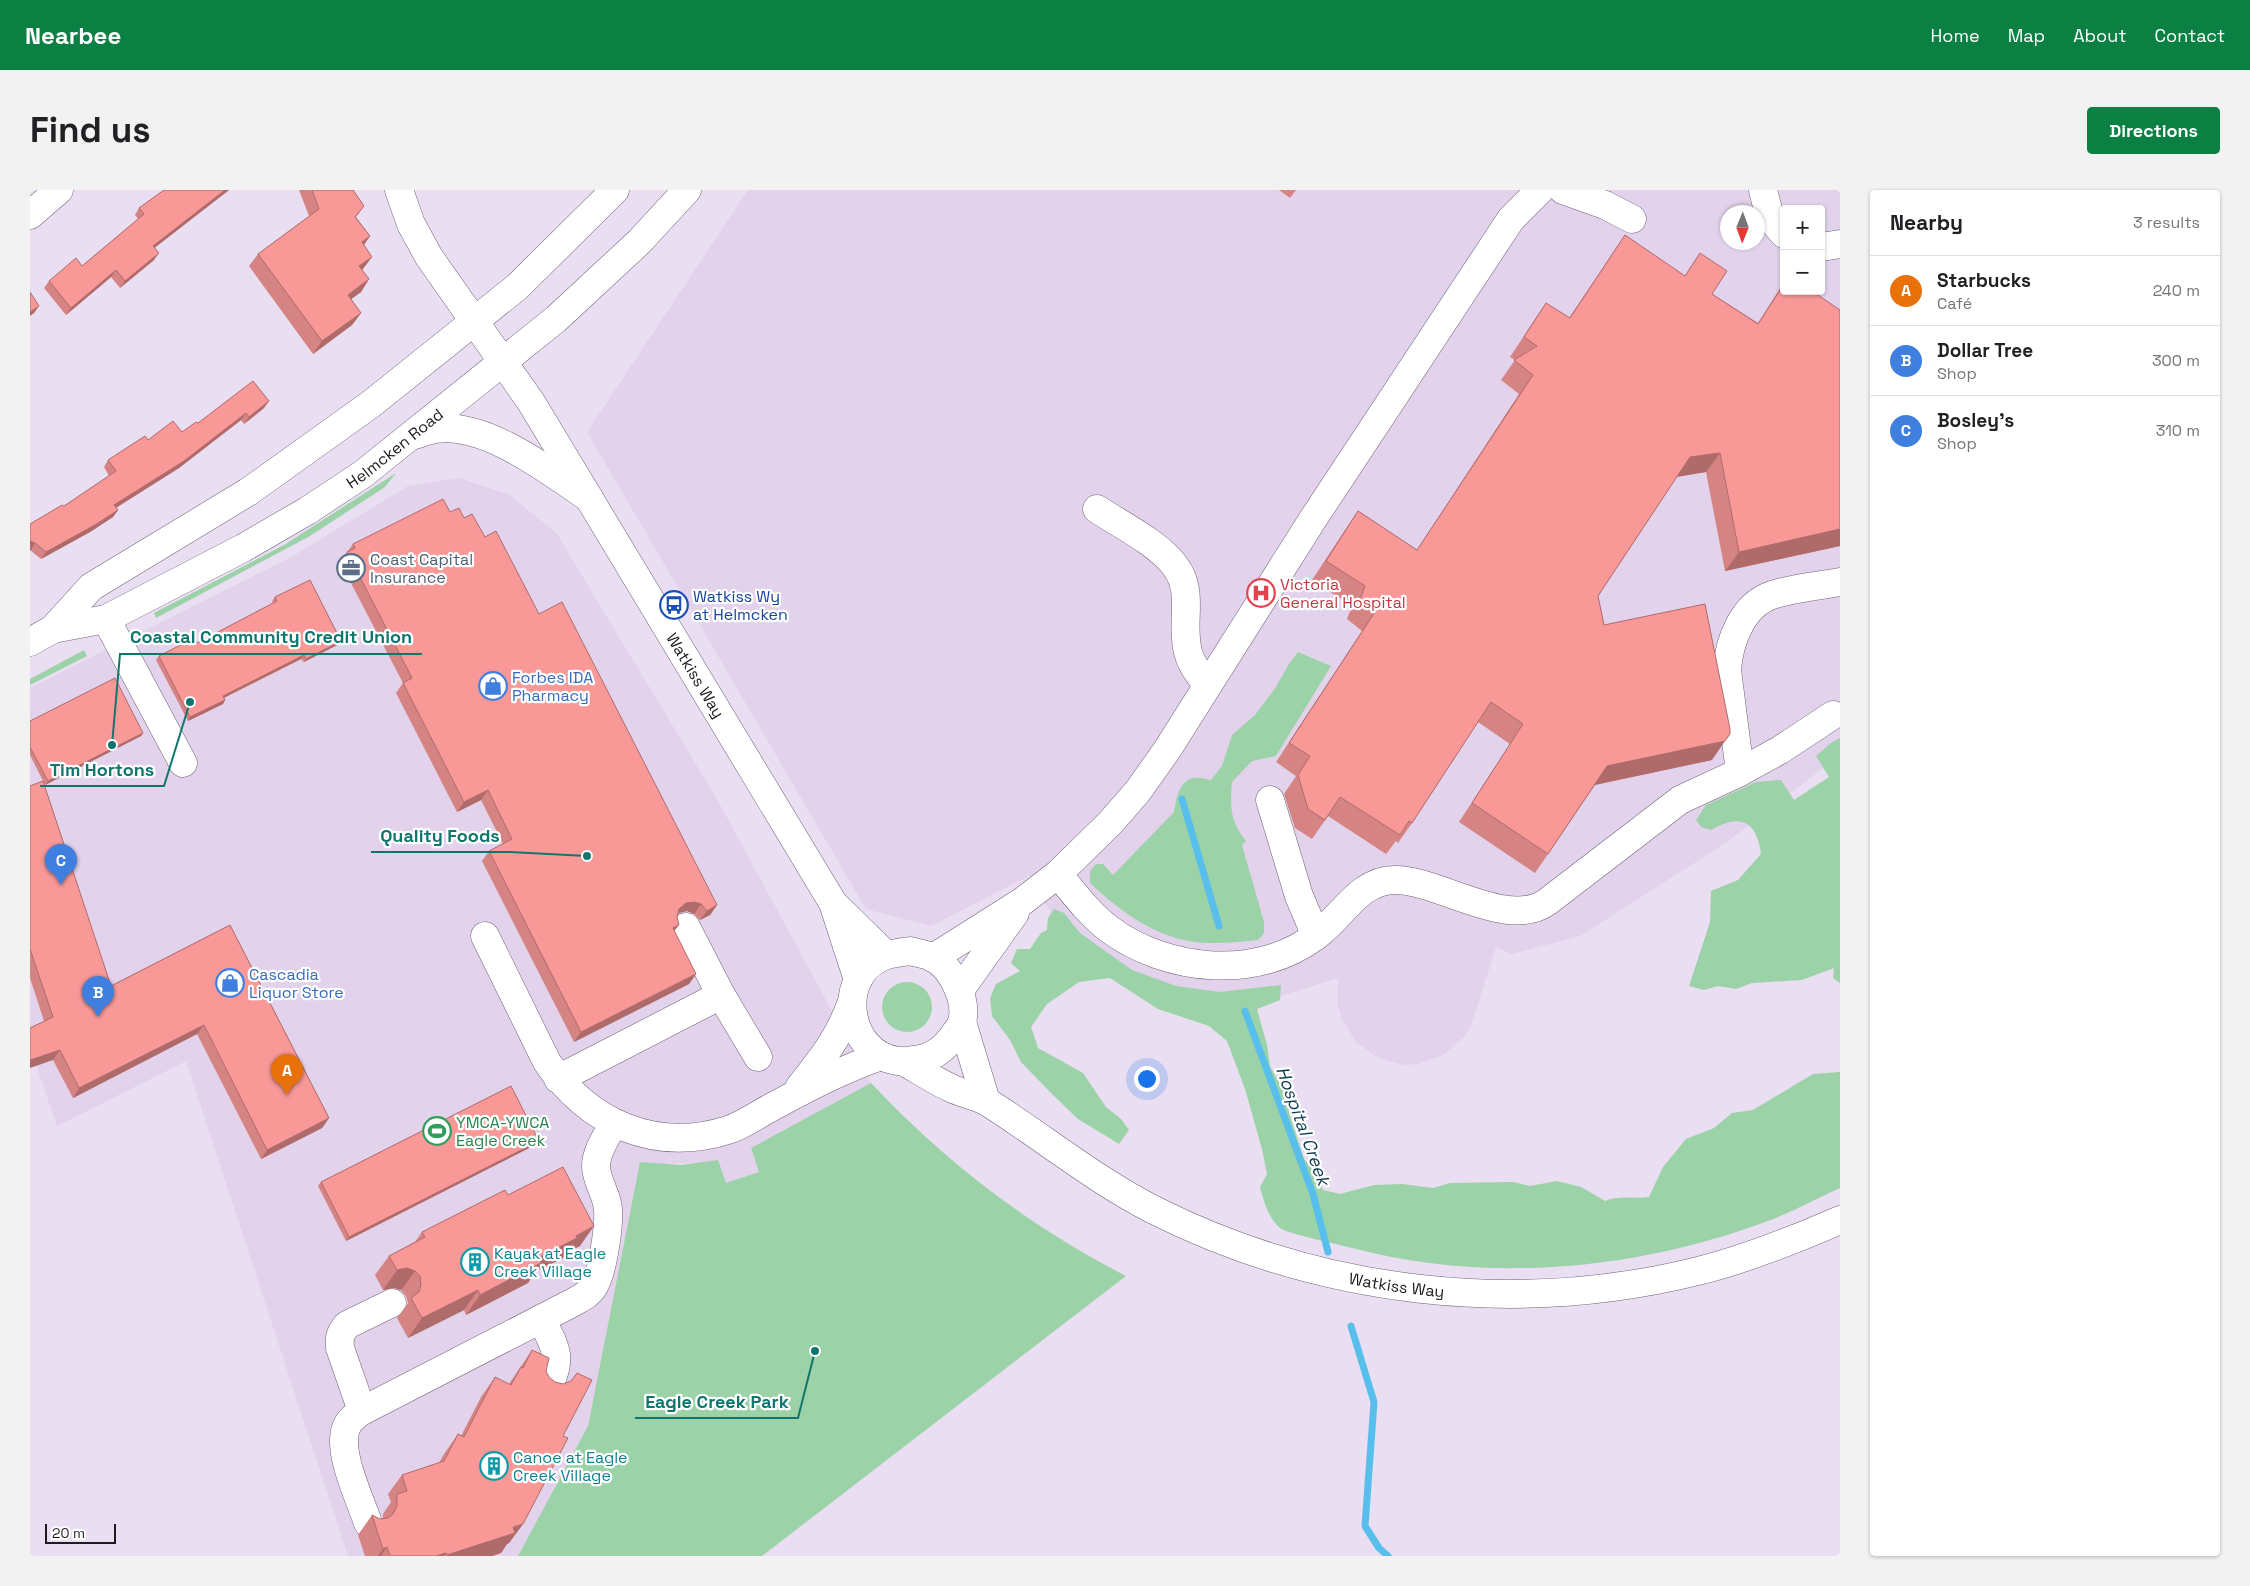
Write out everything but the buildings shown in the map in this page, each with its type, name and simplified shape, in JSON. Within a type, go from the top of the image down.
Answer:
[{"type":"street","points":[[30,215],[59,190]]},
{"type":"street","name":"Watkiss Way","points":[[399,190],[411,224],[429,256],[531,402],[833,903],[886,955]]},
{"type":"street","name":"Helmcken Road","points":[[41,635],[91,587],[248,492],[371,404],[517,287],[615,190]]},
{"type":"street","name":"Helmcken Road","points":[[41,635],[106,619],[243,548],[307,511],[363,474],[556,318],[639,242],[687,190]]},
{"type":"street","points":[[933,958],[1023,902],[1058,874],[1138,791],[1167,750],[1207,685],[1280,558],[1429,331],[1511,219],[1540,190]]},
{"type":"street","points":[[1563,190],[1605,205],[1632,219]]},
{"type":"street","points":[[1763,190],[1770,218],[1780,229]]},
{"type":"street","points":[[1825,246],[1840,244]]},
{"type":"street","points":[[410,436],[437,429],[456,429],[483,436],[521,452],[590,498]]},
{"type":"street","points":[[1097,509],[1158,549],[1176,567],[1186,590],[1185,629],[1188,652],[1195,668],[1207,685]]},
{"type":"street","points":[[1740,772],[1727,670],[1728,654],[1739,625],[1757,604],[1771,595],[1840,582]]},
{"type":"street","points":[[106,619],[183,763]]},
{"type":"street","points":[[1058,874],[1092,914],[1107,928],[1144,950],[1180,961],[1213,965],[1258,962],[1289,951],[1316,936],[1363,889],[1378,882],[1412,881],[1506,910],[1523,911],[1541,906],[1680,800],[1740,772],[1780,750],[1833,715]]},
{"type":"street","points":[[1270,800],[1299,896],[1316,936]]},
{"type":"street","points":[[960,990],[1023,902]]},
{"type":"street","name":"Watkiss Way","points":[[833,903],[855,992]]},
{"type":"street","points":[[686,927],[721,995],[758,1057]]},
{"type":"street","points":[[486,936],[547,1062],[558,1079],[579,1100],[614,1124],[629,1130],[668,1137],[710,1134],[728,1130],[855,1065],[892,1058],[923,1060],[939,1052],[953,1037],[962,1022]]},
{"type":"street","points":[[792,1096],[842,1029],[855,992],[870,965],[886,955],[910,951],[933,958],[950,971],[960,990],[962,1022],[986,1101]]},
{"type":"street","points":[[855,992],[854,1025],[865,1043],[892,1058]]},
{"type":"street","points":[[558,1079],[721,995]]},
{"type":"street","name":"Watkiss Way","points":[[892,1058],[951,1088],[986,1101],[1116,1188],[1152,1209],[1192,1228],[1250,1251],[1304,1267],[1387,1285],[1444,1292],[1500,1294],[1600,1289],[1698,1271],[1794,1240],[1840,1220]]},
{"type":"street","points":[[368,1523],[344,1450],[346,1428],[352,1419],[362,1411],[587,1294],[598,1278],[609,1226],[607,1203],[598,1177],[597,1160],[614,1124]]},
{"type":"street","points":[[362,1411],[340,1348],[339,1338],[347,1326],[392,1303]]},
{"type":"street","points":[[541,1319],[552,1340],[558,1361],[548,1388]]},
{"type":"shaded area","name":"Victoria General Hospital","points":[[748,190],[1840,190],[1840,755],[1727,842],[1580,936],[1512,954],[1496,947],[1471,1026],[1464,1037],[1443,1055],[1418,1064],[1404,1065],[1378,1058],[1356,1042],[1342,1019],[1338,1006],[1338,978],[1275,998],[1141,984],[1058,925],[1029,876],[931,926],[866,909],[587,432]]},
{"type":"shaded area","points":[[459,478],[510,495],[557,534],[718,801],[871,1083],[751,1148],[759,1172],[726,1183],[699,1163],[660,1164],[640,1162],[588,1426],[518,1556],[348,1556],[186,1061],[57,1126],[30,1047],[30,688],[288,559],[408,486]]},
{"type":"green space","points":[[396,473],[385,487],[310,536],[156,618],[154,613],[284,545]]},
{"type":"green space","points":[[84,650],[87,656],[30,685],[30,679]]},
{"type":"green space","points":[[1298,652],[1331,666],[1276,756],[1252,761],[1232,782],[1232,813],[1237,827],[1246,841],[1242,845],[1264,922],[1264,933],[1258,940],[1221,943],[1198,942],[1163,934],[1147,926],[1117,907],[1090,883],[1090,871],[1096,864],[1103,864],[1113,875],[1174,812],[1179,791],[1185,782],[1196,778],[1211,780],[1222,766],[1232,735],[1255,715],[1276,687]]},
{"type":"green space","points":[[1840,738],[1840,983],[1833,978],[1834,968],[1802,980],[1752,983],[1736,989],[1718,986],[1704,990],[1689,986],[1710,922],[1711,891],[1738,880],[1761,854],[1756,834],[1745,823],[1739,821],[1730,822],[1711,830],[1701,827],[1696,820],[1706,805],[1756,782],[1781,780],[1794,800],[1829,777],[1816,756]]},
{"type":"green space","points":[[1054,909],[1064,913],[1080,933],[1132,970],[1176,986],[1220,992],[1281,985],[1280,1000],[1257,1009],[1267,1045],[1270,1066],[1286,1095],[1289,1112],[1304,1159],[1313,1168],[1323,1190],[1340,1194],[1374,1185],[1402,1184],[1433,1188],[1450,1183],[1513,1182],[1530,1186],[1557,1181],[1581,1187],[1605,1201],[1621,1198],[1649,1197],[1663,1167],[1686,1139],[1714,1128],[1732,1113],[1753,1110],[1813,1074],[1840,1072],[1840,1188],[1795,1210],[1718,1238],[1667,1251],[1614,1261],[1562,1266],[1509,1268],[1456,1266],[1404,1259],[1326,1242],[1284,1230],[1276,1224],[1269,1214],[1260,1187],[1267,1174],[1245,1089],[1227,1041],[1209,1026],[1158,1009],[1110,978],[1079,982],[1047,1004],[1031,1027],[1038,1048],[1083,1073],[1106,1107],[1121,1119],[1129,1130],[1119,1144],[1078,1119],[1021,1062],[1010,1040],[992,1016],[990,998],[996,984],[1020,971],[1011,963],[1017,949],[1030,949],[1041,933],[1047,930],[1048,918]]},
{"type":"green space","points":[[907,982],[916,984],[927,993],[932,1007],[930,1016],[921,1027],[907,1032],[898,1030],[887,1021],[882,1007],[884,998],[893,987]]},
{"type":"green space","points":[[871,1083],[928,1139],[990,1190],[1056,1236],[1126,1276],[762,1556],[518,1556],[588,1426],[640,1162],[681,1165],[718,1160],[726,1183],[759,1172],[751,1148]]},
{"type":"waterway","name":"Hospital Creek","points":[[1182,799],[1219,926]]},
{"type":"waterway","name":"Hospital Creek","points":[[1245,1011],[1313,1194],[1328,1252]]},
{"type":"waterway","name":"Hospital Creek","points":[[1351,1326],[1374,1402],[1365,1526],[1379,1548],[1388,1556]]},
{"type":"place","name":"Coast Capital Insurance","points":[[351,568]]},
{"type":"place","name":"Victoria General Hospital","points":[[1261,593]]},
{"type":"place","name":"Watkiss Wy at Helmcken","points":[[674,605]]},
{"type":"place","name":"Forbes IDA Pharmacy","points":[[493,686]]},
{"type":"place","name":"Tim Hortons","points":[[190,702]]},
{"type":"place","name":"Coastal Community Credit Union","points":[[112,745]]},
{"type":"place","name":"Quality Foods","points":[[587,856]]},
{"type":"place","name":"Bosley's","points":[[61,885]]},
{"type":"place","name":"Cascadia Liquor Store","points":[[230,983]]},
{"type":"place","name":"Dollar Tree","points":[[98,1017]]},
{"type":"place","name":"Starbucks","points":[[287,1095]]},
{"type":"place","name":"YMCA-YWCA Eagle Creek","points":[[437,1131]]},
{"type":"place","name":"Kayak at Eagle Creek Village","points":[[475,1262]]},
{"type":"place","name":"Eagle Creek Park","points":[[815,1351]]},
{"type":"place","name":"Canoe at Eagle Creek Village","points":[[494,1466]]}]
